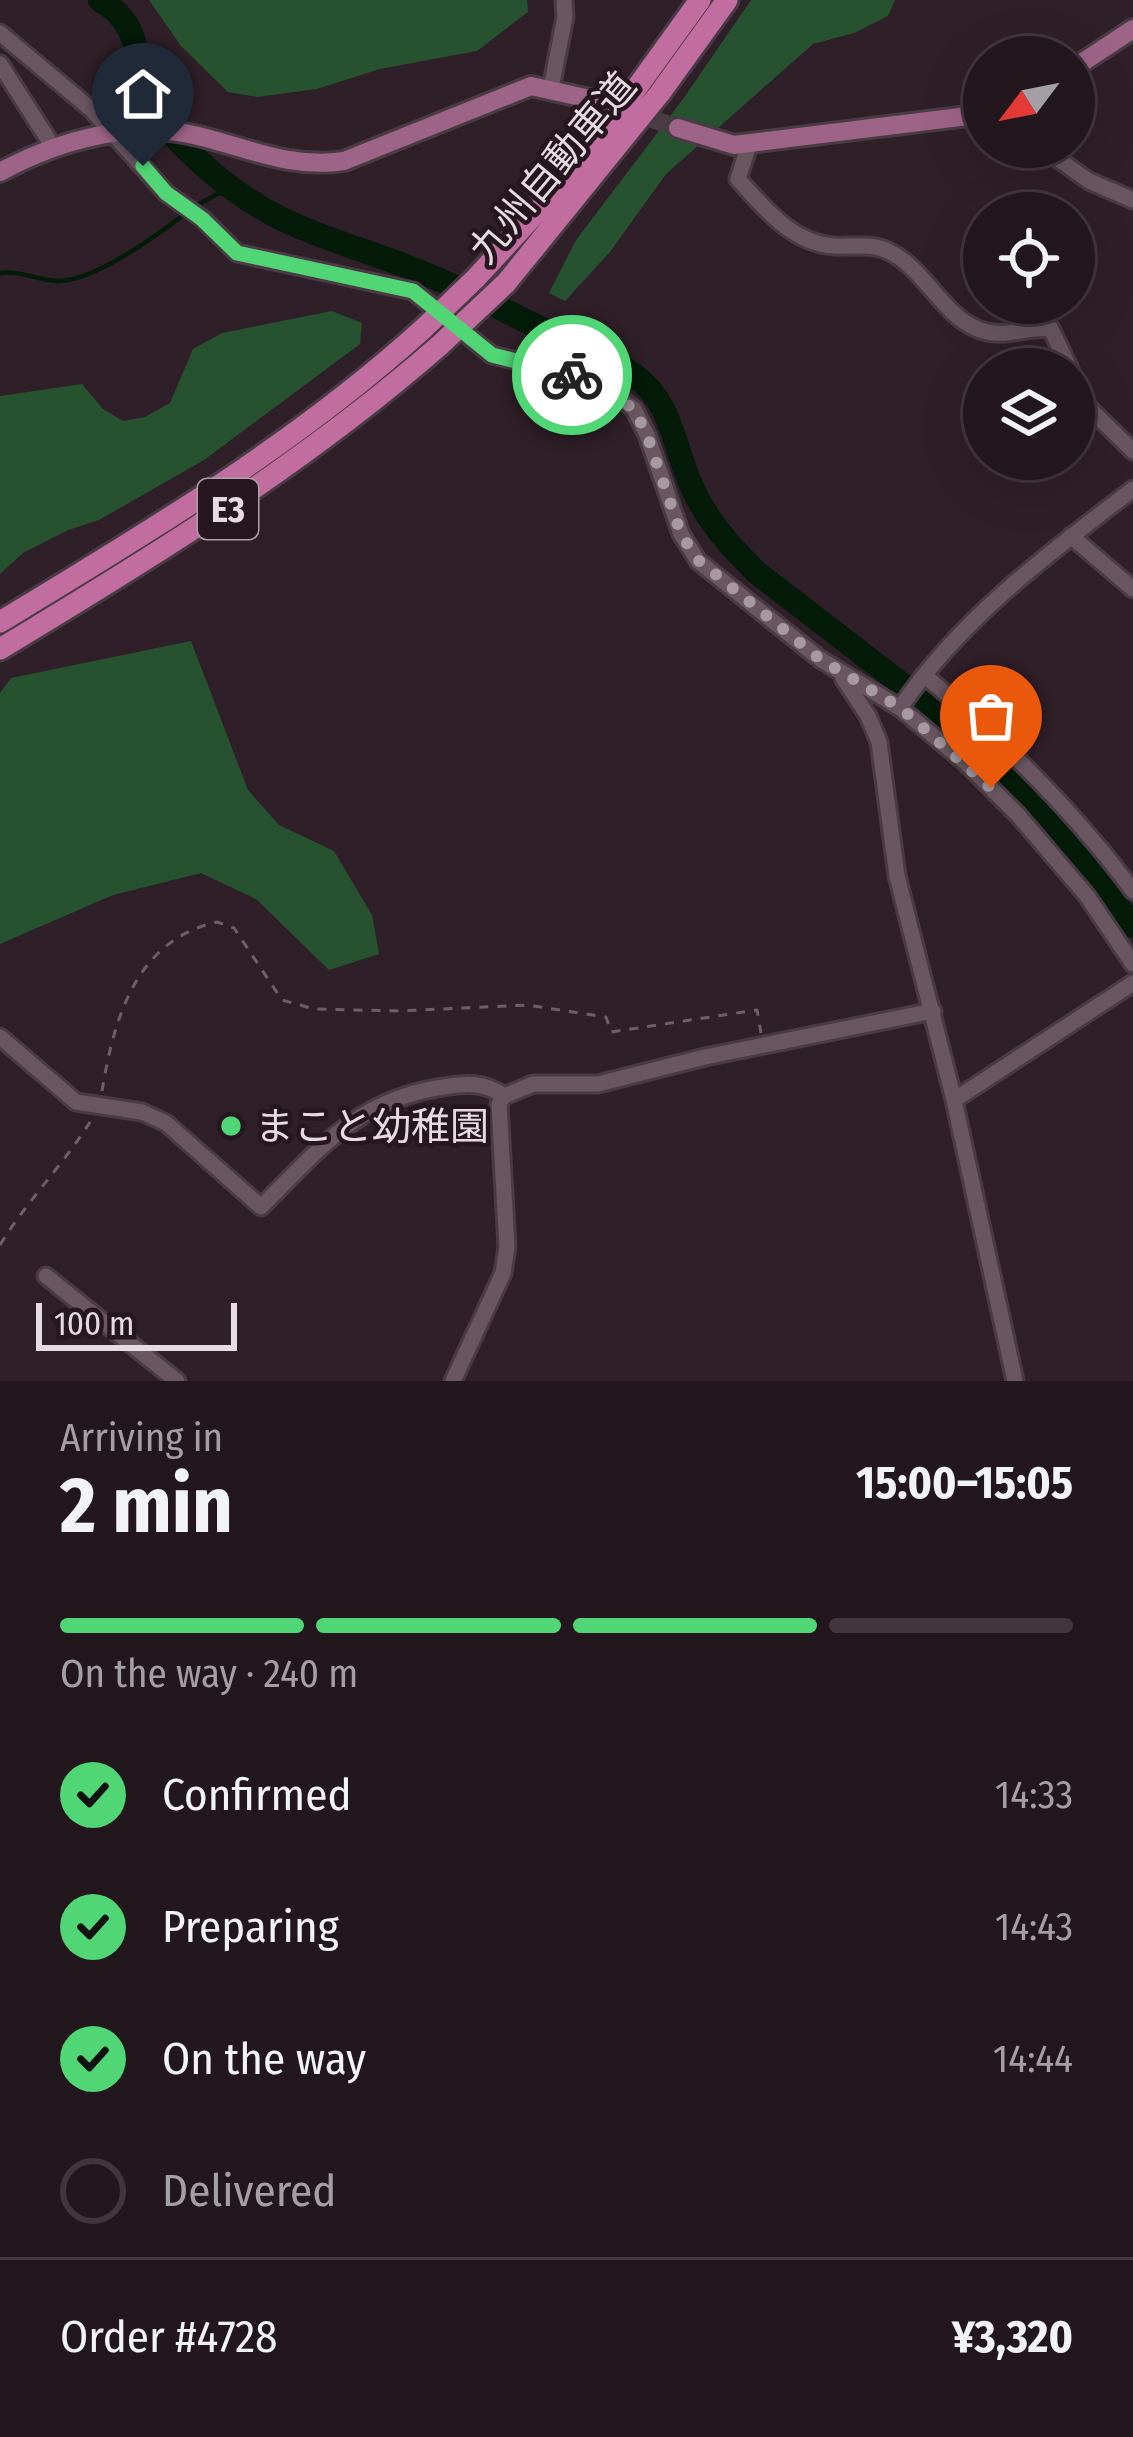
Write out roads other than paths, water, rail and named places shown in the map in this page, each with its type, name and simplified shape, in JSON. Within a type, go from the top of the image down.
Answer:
[{"type":"highway","name":"九州自動車道","points":[[0,622],[283,443],[423,329],[583,162],[700,0]]},
{"type":"highway","name":"九州自動車道","points":[[0,649],[297,462],[440,345],[506,283],[660,93],[727,0]]},
{"type":"main road","points":[[1095,54],[1133,29]]},
{"type":"main road","points":[[0,172],[53,147],[143,128],[195,135],[283,161],[316,165],[344,161],[531,86],[599,101]]},
{"type":"main road","points":[[678,128],[734,145],[963,117]]},
{"type":"street","points":[[550,88],[565,17],[564,0]]},
{"type":"street","points":[[0,33],[115,134],[166,193],[237,253],[413,291],[492,355],[567,374],[619,397],[634,409],[681,534],[698,560],[721,583],[842,675],[903,705],[965,762],[1018,814],[1087,896],[1133,964]]},
{"type":"street","points":[[0,64],[53,147]]},
{"type":"street","points":[[750,142],[738,179],[794,235],[812,244],[879,247],[898,256],[970,326],[989,333],[1051,329],[1060,348]]},
{"type":"street","points":[[1071,168],[1133,200]]},
{"type":"street","points":[[1095,414],[1133,451]]},
{"type":"street","points":[[903,705],[969,625],[1046,553],[1133,489]]},
{"type":"street","points":[[1071,536],[1133,589]]},
{"type":"street","points":[[842,675],[879,742],[897,876],[954,1100],[1015,1381]]},
{"type":"street","points":[[922,677],[1037,779],[1133,891]]},
{"type":"street","points":[[954,1100],[1133,983]]},
{"type":"street","points":[[453,1381],[503,1273],[507,1247],[499,1104],[504,1096],[533,1084],[598,1084],[661,1066],[933,1011]]},
{"type":"street","points":[[0,1037],[76,1102],[142,1112],[166,1123],[261,1208],[344,1126],[406,1092],[474,1084],[490,1086],[504,1096]]},
{"type":"street","points":[[46,1276],[177,1381]]},
{"type":"waterway","points":[[100,0],[131,32],[151,101],[162,121],[192,155],[232,188],[276,216],[416,270],[634,375],[664,411],[697,498],[737,552],[756,572],[982,746],[1055,823],[1133,926]]},
{"type":"waterway","points":[[194,207],[234,190]]},
{"type":"waterway","points":[[0,273],[57,281],[88,274],[124,256],[185,214]]},
{"type":"tunnel","points":[[599,101],[678,128]]},
{"type":"place","name":"まこと幼稚園","points":[[231,1126]]}]
